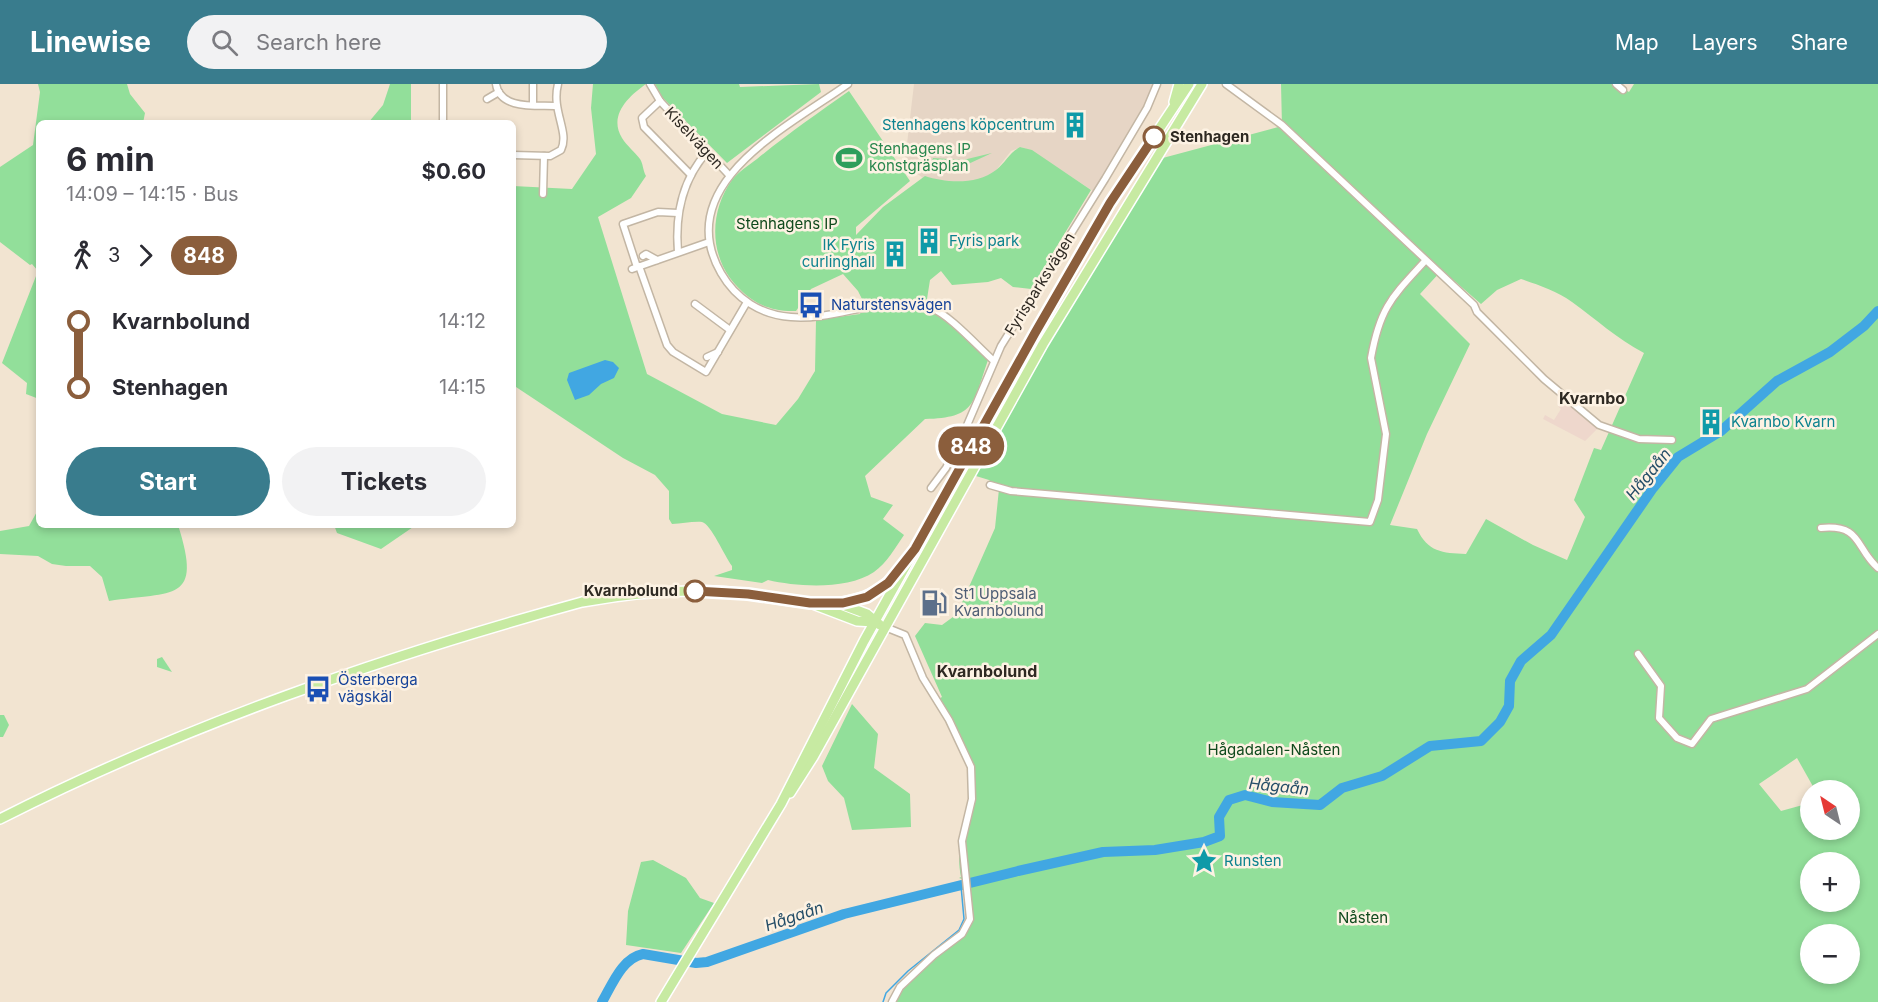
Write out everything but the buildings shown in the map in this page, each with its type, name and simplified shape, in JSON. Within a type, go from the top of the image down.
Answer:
[{"type":"main road","points":[[1171,111],[1179,84]]},
{"type":"main road","points":[[781,804],[864,641],[1110,203],[1190,84]]},
{"type":"main road","points":[[661,1002],[781,804],[813,757],[1043,344],[1202,84]]},
{"type":"main road","points":[[0,819],[130,757],[250,707],[582,602],[629,593],[694,591],[748,594],[810,603],[835,603],[862,599],[879,591],[915,549]]},
{"type":"main road","points":[[810,603],[857,621],[875,622]]},
{"type":"main road","points":[[835,603],[867,614],[875,622],[885,627]]},
{"type":"main road","points":[[857,621],[864,641]]},
{"type":"street","points":[[443,84],[443,120]]},
{"type":"street","points":[[496,84],[499,92],[511,103],[555,106]]},
{"type":"street","points":[[533,84],[533,105]]},
{"type":"street","points":[[516,155],[557,154],[564,145],[564,135],[555,106],[558,84]]},
{"type":"street","name":"Kiselvägen","points":[[650,84],[660,101],[729,175]]},
{"type":"street","points":[[848,84],[783,130],[729,175],[713,202],[708,230],[709,242],[722,275],[747,302],[767,313],[791,317],[815,316],[892,303],[931,308],[994,361]]},
{"type":"street","name":"Fyrisparksvägen","points":[[931,488],[946,468],[965,430],[994,361],[1147,108],[1157,84]]},
{"type":"street","points":[[1226,84],[1282,125],[1327,166],[1474,305],[1477,312],[1544,380],[1599,425],[1612,432],[1639,439],[1672,440]]},
{"type":"street","points":[[1232,84],[1245,97]]},
{"type":"street","points":[[1616,84],[1623,90]]},
{"type":"street","points":[[487,99],[499,92]]},
{"type":"street","name":"Kiselvägen","points":[[660,101],[642,118],[644,127],[691,175]]},
{"type":"street","points":[[678,252],[678,213],[691,175],[707,152]]},
{"type":"street","points":[[543,194],[544,156]]},
{"type":"street","points":[[678,213],[658,212],[623,224],[636,267],[670,349],[706,372],[747,302]]},
{"type":"street","points":[[636,267],[709,242]]},
{"type":"street","points":[[643,256],[646,254],[657,260]]},
{"type":"street","points":[[990,485],[1021,492],[1370,522],[1378,500],[1386,434],[1371,357],[1375,337],[1379,319],[1388,302],[1425,261]]},
{"type":"street","points":[[695,304],[730,330]]},
{"type":"street","points":[[707,357],[718,352]]},
{"type":"street","points":[[1821,528],[1836,528],[1856,536],[1878,568]]},
{"type":"street","points":[[885,627],[905,635],[923,678],[949,720],[971,767],[972,799],[962,841],[970,919],[962,934],[913,973],[900,987],[892,1002]]},
{"type":"street","points":[[1638,654],[1660,682],[1662,692],[1659,718],[1677,738],[1692,744],[1711,719],[1807,689],[1878,634]]},
{"type":"shaded area","points":[[914,84],[1157,84],[1096,193],[1032,151],[1021,147],[1011,151],[983,187],[961,204],[913,171],[905,161]]},
{"type":"shaded area","points":[[1565,398],[1598,428],[1585,441],[1543,419],[1545,415],[1554,420],[1561,409],[1558,406]]},
{"type":"green space","points":[[38,84],[127,84],[130,94],[145,113],[144,120],[36,120],[40,92]]},
{"type":"green space","points":[[390,84],[411,84],[411,120],[370,120],[383,105]]},
{"type":"green space","name":"Stenhagens IP","points":[[593,84],[646,84],[627,100],[617,122],[622,138],[640,159],[646,176],[631,198],[598,217],[647,374],[722,414],[776,425],[798,399],[815,371],[816,320],[860,314],[864,303],[858,291],[843,274],[811,289],[796,311],[766,307],[743,293],[723,267],[718,255],[715,229],[725,191],[734,177],[791,133],[849,91],[910,181],[856,227],[856,235],[883,207],[925,176],[952,181],[980,178],[996,170],[1020,147],[1032,150],[1091,190],[1031,289],[1013,287],[1001,278],[988,282],[952,285],[941,271],[930,280],[927,299],[988,360],[970,405],[954,415],[925,419],[865,476],[871,497],[893,505],[883,519],[904,535],[887,560],[874,572],[850,582],[822,585],[768,580],[762,583],[714,576],[732,570],[718,541],[710,528],[702,522],[672,524],[669,519],[669,491],[655,475],[623,458],[516,387],[516,186],[572,189],[596,154],[591,108]]},
{"type":"green space","points":[[655,84],[739,84],[740,87],[819,84],[821,92],[727,163],[662,97]]},
{"type":"green space","name":"Hågadalen-Nåsten","points":[[1281,84],[1615,84],[1629,92],[1634,84],[1878,84],[1878,1002],[891,1002],[893,996],[959,934],[970,917],[962,879],[959,878],[961,877],[959,852],[969,793],[969,771],[963,750],[935,701],[942,697],[915,636],[925,623],[942,625],[957,614],[995,528],[999,489],[989,480],[976,476],[978,468],[1118,225],[1159,159],[1282,126]],"holes":[[[1442,270],[1481,304],[1497,290],[1521,279],[1547,289],[1566,298],[1644,353],[1601,450],[1594,448],[1574,500],[1585,517],[1567,560],[1533,545],[1486,519],[1466,554],[1437,550],[1421,537],[1417,529],[1390,525],[1427,434],[1470,344],[1420,294]]]},
{"type":"green space","points":[[36,122],[36,269],[0,242],[0,167],[33,145]]},
{"type":"green space","points":[[992,153],[966,165],[936,164],[935,168],[930,166],[933,158],[963,160]]},
{"type":"green space","points":[[36,276],[36,398],[26,394],[27,383],[2,363]]},
{"type":"green space","points":[[36,513],[36,528],[179,528],[187,568],[184,581],[177,588],[166,593],[109,601],[102,577],[90,566],[66,566],[52,564],[38,556],[0,554],[0,531],[29,526]]},
{"type":"green space","points":[[335,528],[412,528],[381,549],[337,533]]},
{"type":"green space","points":[[162,657],[172,672],[157,667],[157,659]]},
{"type":"green space","points":[[852,704],[878,734],[874,768],[910,794],[911,827],[852,830],[844,798],[828,781],[822,766]]},
{"type":"green space","points":[[0,715],[4,715],[9,725],[3,737],[0,737]]},
{"type":"green space","points":[[653,860],[686,878],[700,898],[714,903],[681,953],[626,945],[628,911],[641,862]]},
{"type":"water","points":[[605,360],[613,362],[619,368],[614,378],[601,384],[589,395],[575,400],[567,380],[569,373]]},
{"type":"waterway","name":"Hågaån","points":[[602,1002],[623,966],[643,954],[696,963],[707,962],[844,914],[1018,871],[1103,852],[1155,850],[1204,842],[1220,836],[1219,817],[1229,800],[1245,795],[1272,802],[1320,805],[1342,788],[1382,776],[1430,746],[1481,741],[1500,722],[1509,706],[1510,681],[1521,661],[1551,635],[1653,488],[1678,457],[1721,431],[1777,381],[1830,352],[1864,326],[1878,311]]},
{"type":"waterway","points":[[883,1002],[886,993],[908,971],[959,930],[964,919],[961,886]]},
{"type":"bus line","name":"848","points":[[695,591],[748,594],[810,603],[843,603],[873,595],[888,583],[915,549],[1110,203],[1154,137]]},
{"type":"place","name":"Stenhagens köpcentrum","points":[[1075,125]]},
{"type":"place","name":"Stenhagen","points":[[1154,137]]},
{"type":"place","name":"Stenhagens IP konstgräsplan","points":[[849,158]]},
{"type":"place","name":"Fyris park","points":[[929,241]]},
{"type":"place","name":"IK Fyris curlinghall","points":[[895,254]]},
{"type":"place","name":"Naturstensvägen","points":[[811,305]]},
{"type":"place","name":"Kvarnbo Kvarn","points":[[1711,422]]},
{"type":"place","name":"Kvarnbolund","points":[[695,591]]},
{"type":"place","name":"St1 Uppsala Kvarnbolund","points":[[934,603]]},
{"type":"place","name":"Österberga vägskäl","points":[[318,689]]},
{"type":"place","name":"Runsten","points":[[1204,861]]},
{"type":"district","name":"Kvarnbo","points":[[1592,398]]},
{"type":"district","name":"Kvarnbolund","points":[[987,671]]},
{"type":"park label","name":"Nåsten","points":[[1363,918]]}]
